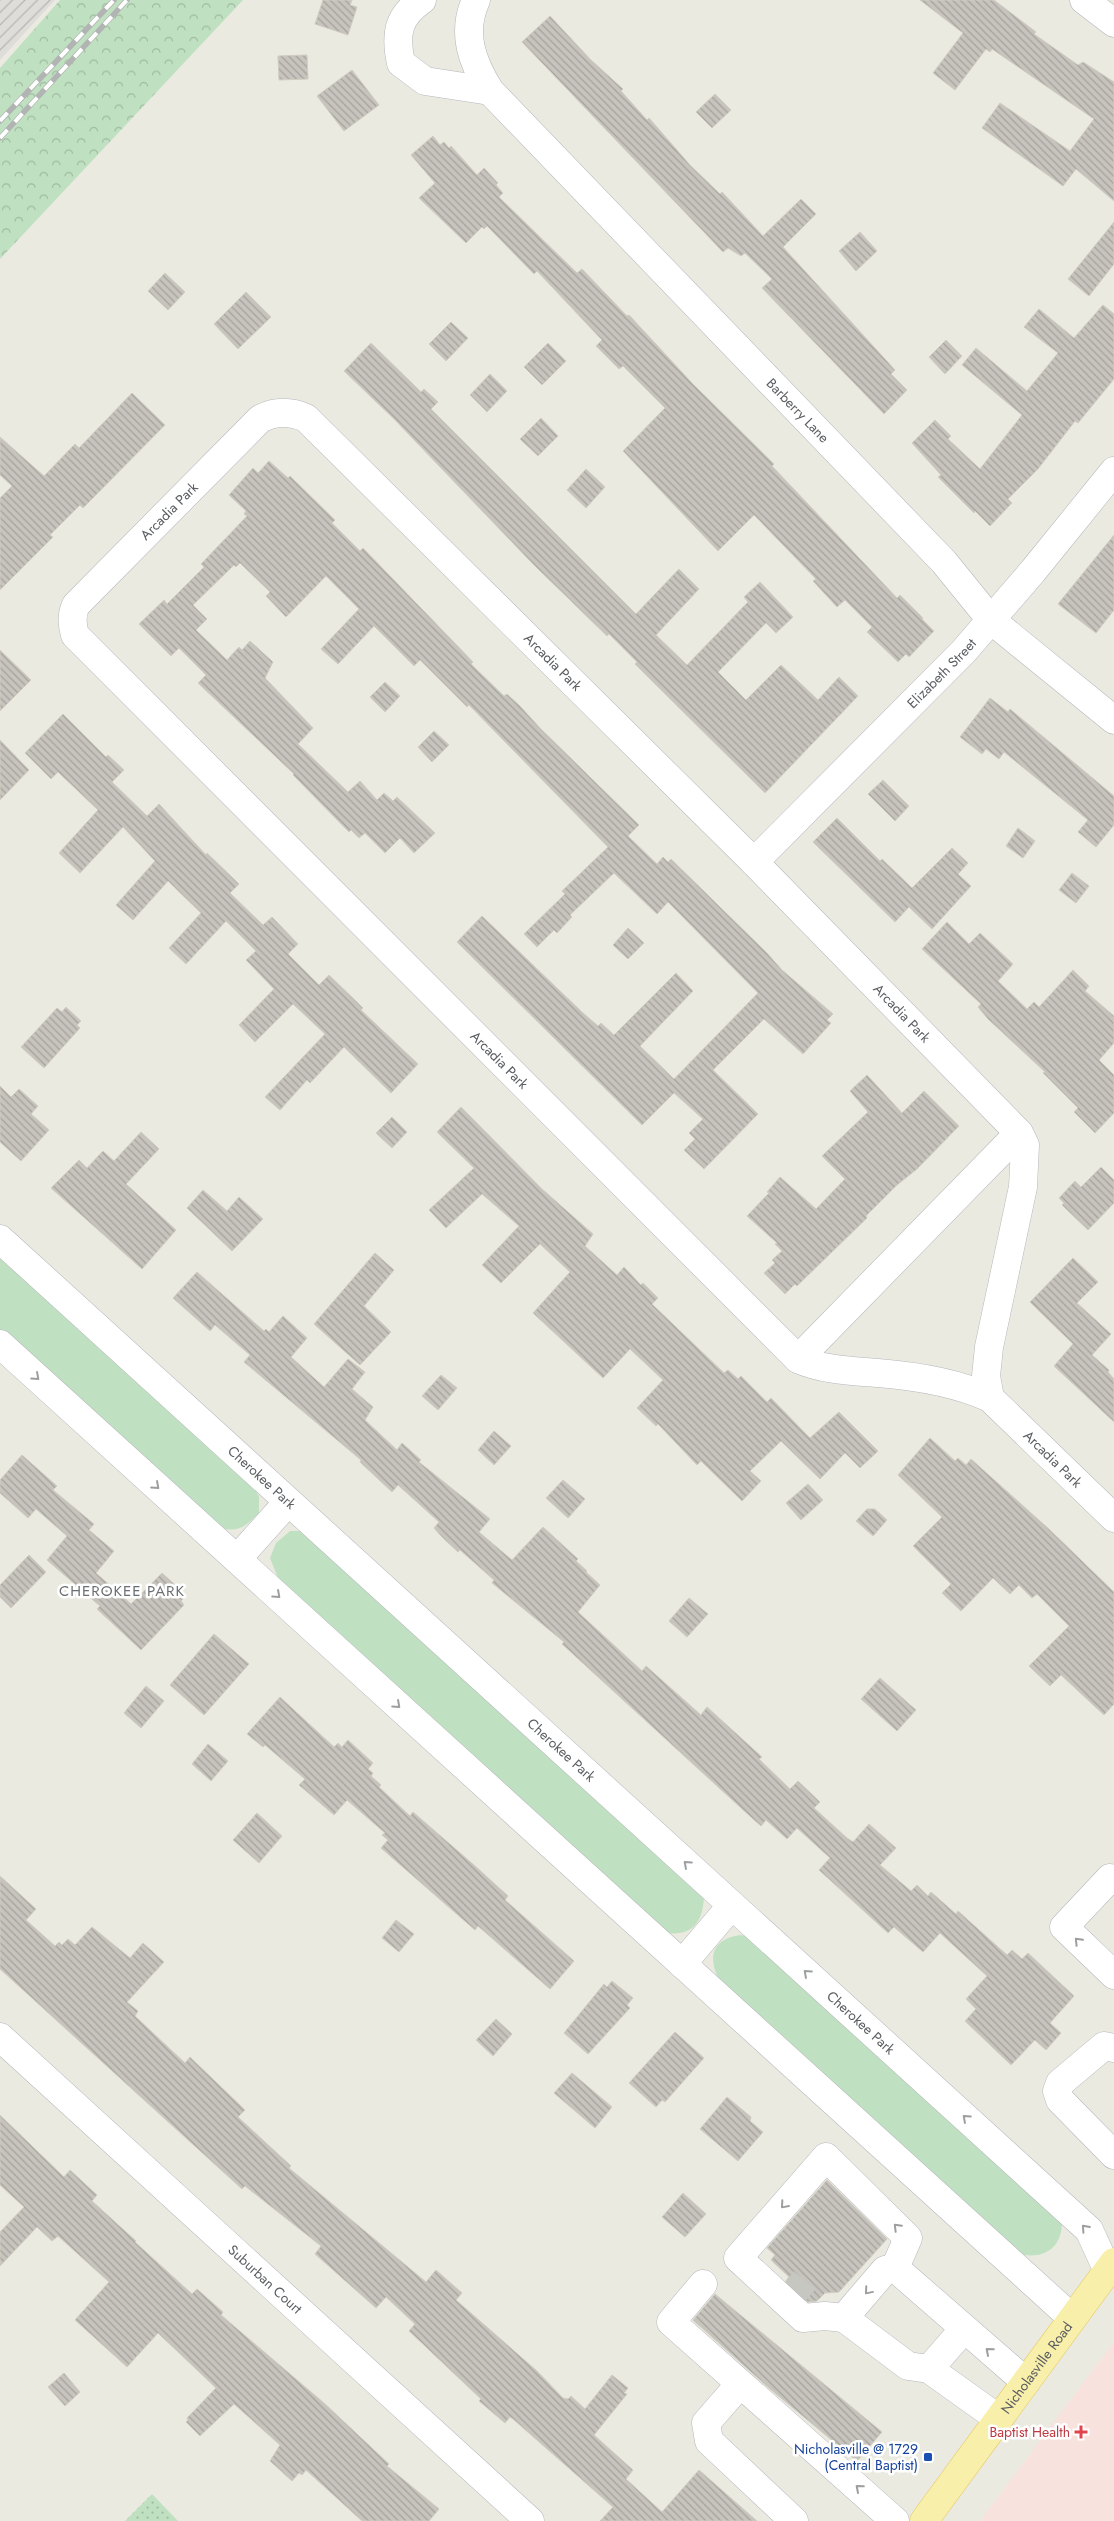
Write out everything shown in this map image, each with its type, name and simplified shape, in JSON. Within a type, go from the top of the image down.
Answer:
[{"type":"main road","name":"Nicholasville Road","points":[[924,2521],[1111,2266]]},
{"type":"street","points":[[422,0],[407,10],[396,41],[401,63],[425,81],[490,91]]},
{"type":"street","name":"Barberry Lane","points":[[476,0],[469,21],[470,48],[480,76],[490,91],[944,562],[991,620],[1114,720]]},
{"type":"street","points":[[1084,0],[1114,23]]},
{"type":"street","name":"Arcadia Park","points":[[1020,1133],[754,862],[306,418],[293,412],[284,412],[260,419],[76,605],[72,612],[72,626],[75,635],[82,643],[798,1359],[851,1370],[906,1376],[964,1387],[990,1398],[1114,1518]]},
{"type":"street","name":"Elizabeth Street","points":[[754,862],[964,651],[1114,471]]},
{"type":"street","points":[[798,1359],[1020,1133],[1025,1145],[1023,1186],[989,1347],[986,1376],[990,1398]]},
{"type":"street","name":"Cherokee Park","points":[[0,1240],[1089,2230],[1111,2266]]},
{"type":"street","points":[[0,1344],[1072,2318]]},
{"type":"street","points":[[237,1559],[288,1502]]},
{"type":"street","points":[[1114,1881],[1110,1878],[1064,1927],[1114,1975]]},
{"type":"street","points":[[682,1964],[732,1905]]},
{"type":"street","name":"Suburban Court","points":[[0,2037],[530,2521]]},
{"type":"street","points":[[1114,2048],[1104,2046],[1060,2083],[1057,2091],[1060,2100],[1114,2155]]},
{"type":"street","points":[[826,2157],[908,2238],[895,2268],[885,2270],[827,2313],[803,2318],[738,2258],[826,2157]]},
{"type":"street","points":[[746,2248],[785,2282]]},
{"type":"street","points":[[895,2268],[1026,2382]]},
{"type":"street","points":[[703,2284],[672,2322],[896,2521]]},
{"type":"street","points":[[827,2313],[908,2366],[929,2369],[999,2419]]},
{"type":"street","points":[[929,2369],[964,2329]]},
{"type":"street","points":[[740,2384],[706,2424],[709,2441],[794,2521]]},
{"type":"shaded area","points":[[0,0],[55,0],[0,60]]},
{"type":"shaded area","name":"Baptist Health","points":[[1114,2342],[1114,2521],[980,2521]]},
{"type":"green space","points":[[60,0],[243,0],[0,259],[0,68]]},
{"type":"green space","points":[[0,1258],[249,1481],[259,1496],[259,1513],[254,1519],[238,1529],[232,1530],[212,1524],[0,1330]]},
{"type":"green space","points":[[290,1531],[300,1531],[317,1540],[704,1896],[702,1913],[695,1925],[684,1932],[667,1933],[278,1578],[270,1558],[276,1543]]},
{"type":"green space","points":[[741,1935],[754,1938],[1062,2222],[1059,2238],[1052,2249],[1040,2254],[1024,2255],[725,1989],[719,1980],[713,1963],[716,1948],[721,1942]]},
{"type":"green space","points":[[152,2494],[178,2521],[125,2521]]},
{"type":"building","points":[[323,0],[352,0],[350,5],[357,7],[348,35],[315,24]]},
{"type":"building","points":[[920,0],[994,0],[1036,32],[1034,34],[1078,65],[1083,62],[1114,82],[1114,201],[1076,169],[1063,186],[982,128],[1000,103],[1070,151],[1094,119],[992,49],[990,52],[986,49],[955,90],[933,73],[963,33]]},
{"type":"building","points":[[550,16],[591,60],[623,89],[621,91],[647,120],[649,118],[690,165],[720,194],[722,192],[763,236],[801,199],[816,214],[783,247],[895,370],[891,374],[907,390],[884,414],[762,288],[772,279],[745,253],[741,256],[728,248],[723,252],[522,42]]},
{"type":"building","points":[[307,55],[308,79],[279,80],[278,56]]},
{"type":"building","points":[[352,70],[379,105],[344,131],[317,96]]},
{"type":"building","points":[[715,94],[731,110],[712,128],[696,112]]},
{"type":"building","points":[[433,136],[440,145],[444,142],[449,148],[451,146],[477,175],[484,168],[498,183],[496,185],[503,193],[499,197],[577,273],[582,269],[627,316],[629,315],[692,383],[774,464],[772,466],[897,598],[900,595],[923,618],[934,631],[909,657],[906,654],[898,662],[867,632],[872,627],[845,600],[837,607],[813,581],[816,579],[754,515],[718,551],[623,451],[665,408],[623,366],[619,369],[596,346],[602,340],[537,271],[534,274],[487,226],[484,229],[482,227],[466,243],[419,198],[435,183],[411,155]]},
{"type":"building","points":[[1114,222],[1114,264],[1089,296],[1068,279]]},
{"type":"building","points":[[860,232],[877,251],[856,271],[839,251]]},
{"type":"building","points":[[165,273],[185,292],[168,310],[148,291]]},
{"type":"building","points":[[246,292],[271,317],[238,349],[214,324]]},
{"type":"building","points":[[1103,305],[1114,314],[1114,379],[1078,423],[1075,421],[1038,469],[1008,499],[1012,503],[990,526],[975,511],[974,513],[938,477],[941,475],[912,443],[935,420],[951,436],[948,439],[980,469],[1022,415],[962,365],[976,348],[1027,391],[1058,353],[1024,327],[1039,309],[1074,338]]},
{"type":"building","points":[[451,322],[468,338],[446,361],[429,344]]},
{"type":"building","points":[[946,340],[962,356],[945,374],[929,357]]},
{"type":"building","points":[[371,343],[421,392],[424,389],[438,402],[431,409],[636,614],[679,569],[699,589],[656,635],[687,665],[748,602],[744,597],[760,582],[793,617],[776,633],[766,623],[718,672],[746,700],[781,665],[818,700],[839,677],[858,696],[765,793],[635,664],[637,662],[609,634],[607,636],[534,565],[394,419],[344,371]]},
{"type":"building","points":[[548,343],[566,361],[542,385],[524,367]]},
{"type":"building","points":[[490,374],[507,391],[487,412],[470,395]]},
{"type":"building","points":[[132,393],[165,425],[83,508],[80,505],[50,535],[53,537],[0,590],[0,498],[12,486],[0,475],[0,437],[44,476],[75,444],[79,448]]},
{"type":"building","points":[[541,418],[558,436],[538,456],[520,439]]},
{"type":"building","points":[[269,461],[288,478],[290,476],[335,520],[332,523],[360,551],[363,548],[473,662],[471,664],[504,696],[507,694],[520,706],[639,825],[628,836],[657,864],[663,857],[668,862],[671,859],[782,970],[833,1014],[827,1020],[831,1023],[803,1054],[764,1019],[713,1070],[758,1114],[704,1169],[684,1150],[695,1139],[689,1133],[703,1119],[674,1093],[642,1125],[457,942],[482,916],[582,1012],[598,1026],[601,1023],[614,1035],[676,973],[693,991],[640,1046],[674,1079],[758,993],[668,902],[657,914],[614,873],[570,915],[572,917],[557,933],[554,930],[537,947],[524,934],[565,894],[562,891],[608,847],[469,705],[467,707],[420,660],[414,666],[374,626],[338,664],[321,649],[359,609],[326,576],[286,617],[266,596],[270,592],[240,563],[236,567],[234,565],[193,605],[207,619],[196,630],[227,660],[239,647],[242,650],[250,641],[273,662],[265,678],[313,728],[298,744],[348,792],[360,781],[377,800],[384,793],[393,801],[397,797],[435,833],[414,853],[400,838],[385,853],[365,833],[359,838],[351,830],[349,832],[294,774],[198,683],[206,675],[179,648],[171,656],[139,624],[164,600],[167,604],[204,567],[201,564],[247,516],[244,514],[246,511],[229,495],[253,468],[258,473]]},
{"type":"building","points":[[586,469],[605,487],[586,508],[567,490]]},
{"type":"building","points":[[1114,535],[1114,610],[1096,633],[1058,604]]},
{"type":"building","points":[[0,650],[31,680],[0,711]]},
{"type":"building","points":[[385,682],[400,696],[385,712],[370,697]]},
{"type":"building","points":[[990,698],[1008,712],[1010,709],[1114,796],[1114,825],[1096,847],[1078,832],[1088,820],[1004,752],[999,759],[986,749],[982,754],[960,737]]},
{"type":"building","points":[[63,714],[106,757],[108,755],[124,770],[112,782],[147,816],[159,804],[206,855],[207,853],[239,884],[230,893],[263,925],[272,917],[298,944],[288,954],[319,985],[329,975],[363,1008],[361,1010],[418,1064],[391,1093],[344,1047],[310,1083],[307,1080],[280,1110],[265,1097],[325,1034],[293,1004],[255,1042],[239,1025],[274,989],[246,960],[256,951],[226,921],[186,964],[169,948],[201,913],[168,881],[133,920],[116,905],[155,861],[123,827],[80,873],[59,853],[98,810],[58,772],[51,779],[25,753]]},
{"type":"building","points":[[434,731],[449,745],[432,762],[418,747]]},
{"type":"building","points":[[0,740],[29,770],[0,800]]},
{"type":"building","points":[[883,780],[909,806],[895,821],[868,794]]},
{"type":"building","points":[[837,818],[880,861],[882,859],[912,888],[952,848],[968,863],[958,874],[971,886],[932,929],[909,907],[895,922],[813,842]]},
{"type":"building","points":[[1018,828],[1035,841],[1023,858],[1006,846]]},
{"type":"building","points":[[1072,873],[1089,886],[1076,903],[1059,890]]},
{"type":"building","points":[[947,922],[969,944],[980,933],[1013,964],[998,981],[1027,1009],[1034,1002],[1039,1007],[1073,970],[1089,986],[1085,991],[1114,1016],[1114,1043],[1099,1060],[1114,1075],[1114,1113],[1095,1133],[1074,1112],[1078,1108],[1043,1073],[1045,1072],[988,1019],[978,1007],[981,1004],[922,949]]},
{"type":"building","points":[[628,928],[644,943],[628,959],[613,945]]},
{"type":"building","points":[[66,1007],[81,1021],[77,1025],[80,1028],[44,1068],[21,1047],[57,1008],[62,1012]]},
{"type":"building","points":[[867,1075],[902,1113],[924,1091],[959,1126],[917,1169],[897,1185],[866,1216],[867,1218],[797,1286],[795,1284],[785,1294],[764,1273],[775,1263],[772,1260],[782,1251],[775,1244],[777,1243],[747,1216],[769,1193],[767,1192],[780,1177],[816,1209],[845,1179],[822,1156],[868,1112],[850,1091]]},
{"type":"building","points":[[0,1086],[11,1097],[19,1089],[38,1106],[31,1114],[49,1130],[21,1161],[0,1142]]},
{"type":"building","points":[[461,1107],[542,1189],[593,1234],[585,1246],[617,1275],[624,1267],[641,1285],[643,1283],[658,1298],[652,1304],[724,1373],[728,1370],[738,1379],[741,1376],[767,1402],[771,1398],[810,1438],[839,1412],[878,1451],[860,1468],[845,1453],[820,1479],[781,1441],[750,1471],[761,1481],[742,1501],[701,1461],[697,1465],[658,1424],[656,1426],[637,1408],[663,1380],[630,1349],[603,1378],[533,1313],[570,1272],[540,1244],[501,1283],[482,1265],[519,1226],[482,1194],[446,1228],[429,1210],[474,1168],[437,1132]]},
{"type":"building","points":[[392,1117],[407,1132],[392,1148],[376,1133]]},
{"type":"building","points":[[141,1132],[159,1149],[126,1184],[176,1230],[142,1269],[51,1188],[79,1160],[87,1168],[103,1151],[114,1161]]},
{"type":"building","points":[[1101,1167],[1114,1180],[1114,1203],[1088,1230],[1062,1205],[1064,1203],[1059,1198],[1075,1181],[1081,1187]]},
{"type":"building","points":[[203,1190],[227,1211],[239,1197],[263,1219],[232,1251],[187,1208]]},
{"type":"building","points":[[375,1253],[394,1270],[364,1306],[391,1332],[360,1365],[314,1324]]},
{"type":"building","points":[[1073,1258],[1098,1282],[1077,1303],[1111,1334],[1092,1355],[1109,1370],[1108,1372],[1114,1379],[1114,1422],[1054,1366],[1073,1344],[1030,1302]]},
{"type":"building","points":[[197,1272],[264,1331],[266,1329],[269,1332],[283,1316],[307,1338],[291,1357],[324,1387],[348,1359],[365,1372],[352,1389],[373,1407],[365,1420],[397,1450],[402,1443],[421,1460],[419,1462],[490,1519],[479,1532],[512,1560],[543,1527],[578,1559],[576,1561],[600,1585],[578,1612],[642,1671],[646,1666],[701,1715],[707,1707],[762,1757],[759,1759],[790,1789],[798,1781],[820,1802],[814,1808],[847,1838],[853,1842],[869,1824],[896,1848],[880,1865],[911,1891],[917,1885],[928,1896],[931,1892],[956,1914],[958,1911],[1007,1955],[1012,1950],[1022,1959],[1028,1953],[1074,1996],[1050,2023],[1061,2033],[1046,2050],[1035,2040],[1011,2065],[965,2021],[976,2009],[966,1999],[987,1976],[940,1933],[923,1952],[894,1927],[888,1933],[819,1870],[830,1858],[797,1828],[787,1839],[766,1820],[761,1826],[562,1644],[564,1642],[492,1583],[494,1580],[442,1537],[434,1528],[439,1522],[398,1485],[392,1492],[360,1462],[361,1460],[244,1362],[250,1355],[215,1325],[210,1331],[173,1298]]},
{"type":"building","points":[[441,1375],[457,1388],[438,1410],[422,1396]]},
{"type":"building","points":[[494,1431],[511,1446],[494,1465],[478,1450]]},
{"type":"building","points":[[930,1438],[955,1461],[958,1458],[966,1465],[971,1459],[1050,1530],[1114,1592],[1114,1704],[1104,1715],[1061,1675],[1050,1686],[1029,1666],[1069,1626],[1037,1594],[1032,1598],[1019,1585],[1010,1594],[993,1578],[961,1611],[942,1593],[951,1584],[913,1546],[942,1517],[898,1475]]},
{"type":"building","points":[[22,1455],[57,1486],[53,1490],[94,1524],[89,1530],[114,1551],[96,1573],[131,1604],[162,1573],[186,1595],[181,1601],[184,1605],[141,1650],[97,1609],[100,1606],[47,1560],[67,1536],[36,1509],[28,1518],[0,1493],[0,1480]]},
{"type":"building","points":[[563,1480],[585,1499],[568,1518],[546,1498]]},
{"type":"building","points":[[808,1484],[823,1500],[801,1520],[786,1503]]},
{"type":"building","points":[[867,1509],[875,1509],[887,1520],[873,1536],[856,1521]]},
{"type":"building","points":[[29,1555],[46,1572],[11,1608],[0,1597],[0,1585]]},
{"type":"building","points":[[689,1598],[708,1614],[687,1637],[669,1621]]},
{"type":"building","points":[[214,1634],[249,1664],[204,1715],[170,1685]]},
{"type":"building","points":[[880,1678],[916,1710],[897,1731],[861,1699]]},
{"type":"building","points":[[146,1686],[164,1701],[141,1728],[124,1713]]},
{"type":"building","points":[[280,1697],[334,1747],[338,1743],[342,1747],[348,1740],[373,1763],[368,1769],[373,1773],[371,1776],[381,1785],[379,1787],[410,1816],[413,1812],[474,1865],[508,1896],[505,1900],[574,1961],[550,1989],[478,1926],[475,1930],[381,1848],[388,1840],[382,1835],[385,1833],[347,1800],[334,1815],[299,1785],[305,1779],[265,1745],[263,1747],[247,1734]]},
{"type":"building","points":[[208,1744],[228,1761],[211,1781],[192,1764]]},
{"type":"building","points":[[257,1813],[282,1836],[259,1863],[233,1840]]},
{"type":"building","points":[[0,1876],[36,1909],[26,1920],[55,1946],[59,1942],[62,1945],[68,1939],[75,1945],[92,1927],[130,1958],[143,1943],[164,1962],[127,2002],[138,2011],[135,2016],[185,2063],[190,2057],[243,2108],[245,2110],[238,2117],[291,2166],[289,2168],[426,2282],[436,2270],[462,2293],[456,2300],[536,2370],[563,2398],[568,2399],[571,2396],[585,2409],[612,2375],[628,2388],[624,2393],[627,2394],[594,2435],[633,2470],[626,2479],[662,2512],[699,2470],[757,2521],[600,2521],[613,2507],[513,2419],[510,2417],[505,2423],[479,2401],[481,2399],[409,2331],[415,2324],[386,2297],[376,2308],[315,2254],[321,2246],[245,2186],[242,2189],[0,1969]]},
{"type":"building","points":[[396,1920],[414,1934],[399,1952],[382,1938]]},
{"type":"building","points":[[612,1981],[633,1998],[627,2005],[630,2008],[588,2054],[564,2033],[604,1984],[607,1987]]},
{"type":"building","points":[[496,2019],[512,2034],[493,2056],[476,2040]]},
{"type":"building","points":[[675,2032],[704,2058],[665,2102],[662,2100],[656,2107],[629,2083]]},
{"type":"building","points":[[572,2073],[612,2107],[595,2128],[554,2093]]},
{"type":"building","points":[[727,2097],[751,2117],[750,2121],[763,2132],[738,2161],[700,2129]]},
{"type":"building","points":[[0,2115],[64,2177],[70,2170],[97,2195],[92,2201],[135,2242],[192,2294],[197,2289],[223,2312],[221,2315],[324,2403],[389,2464],[387,2466],[439,2509],[429,2521],[362,2521],[306,2470],[302,2475],[299,2473],[292,2481],[270,2461],[280,2445],[234,2404],[200,2436],[186,2422],[187,2418],[216,2388],[158,2333],[127,2367],[75,2320],[109,2282],[58,2236],[52,2241],[37,2227],[0,2266],[0,2232],[24,2207],[0,2185]]},
{"type":"building","points":[[827,2180],[887,2239],[839,2292],[825,2293],[817,2301],[808,2302],[786,2281],[789,2277],[771,2260],[775,2255],[767,2248]]},
{"type":"building","points":[[683,2193],[706,2214],[685,2237],[662,2217]]},
{"type":"building","points":[[715,2294],[882,2432],[857,2461],[770,2389],[693,2320]]},
{"type":"building","points":[[64,2373],[80,2392],[65,2406],[48,2387]]},
{"type":"tunnel","points":[[785,2282],[813,2305]]},
{"type":"railway","points":[[0,121],[114,0]]},
{"type":"railway","points":[[0,138],[127,0]]},
{"type":"place","name":"Baptist Health","points":[[1081,2432]]},
{"type":"place","name":"Nicholasville @ 1729 (Central Baptist)","points":[[928,2457]]},
{"type":"district","name":"CHEROKEE PARK","points":[[122,1591]]}]
